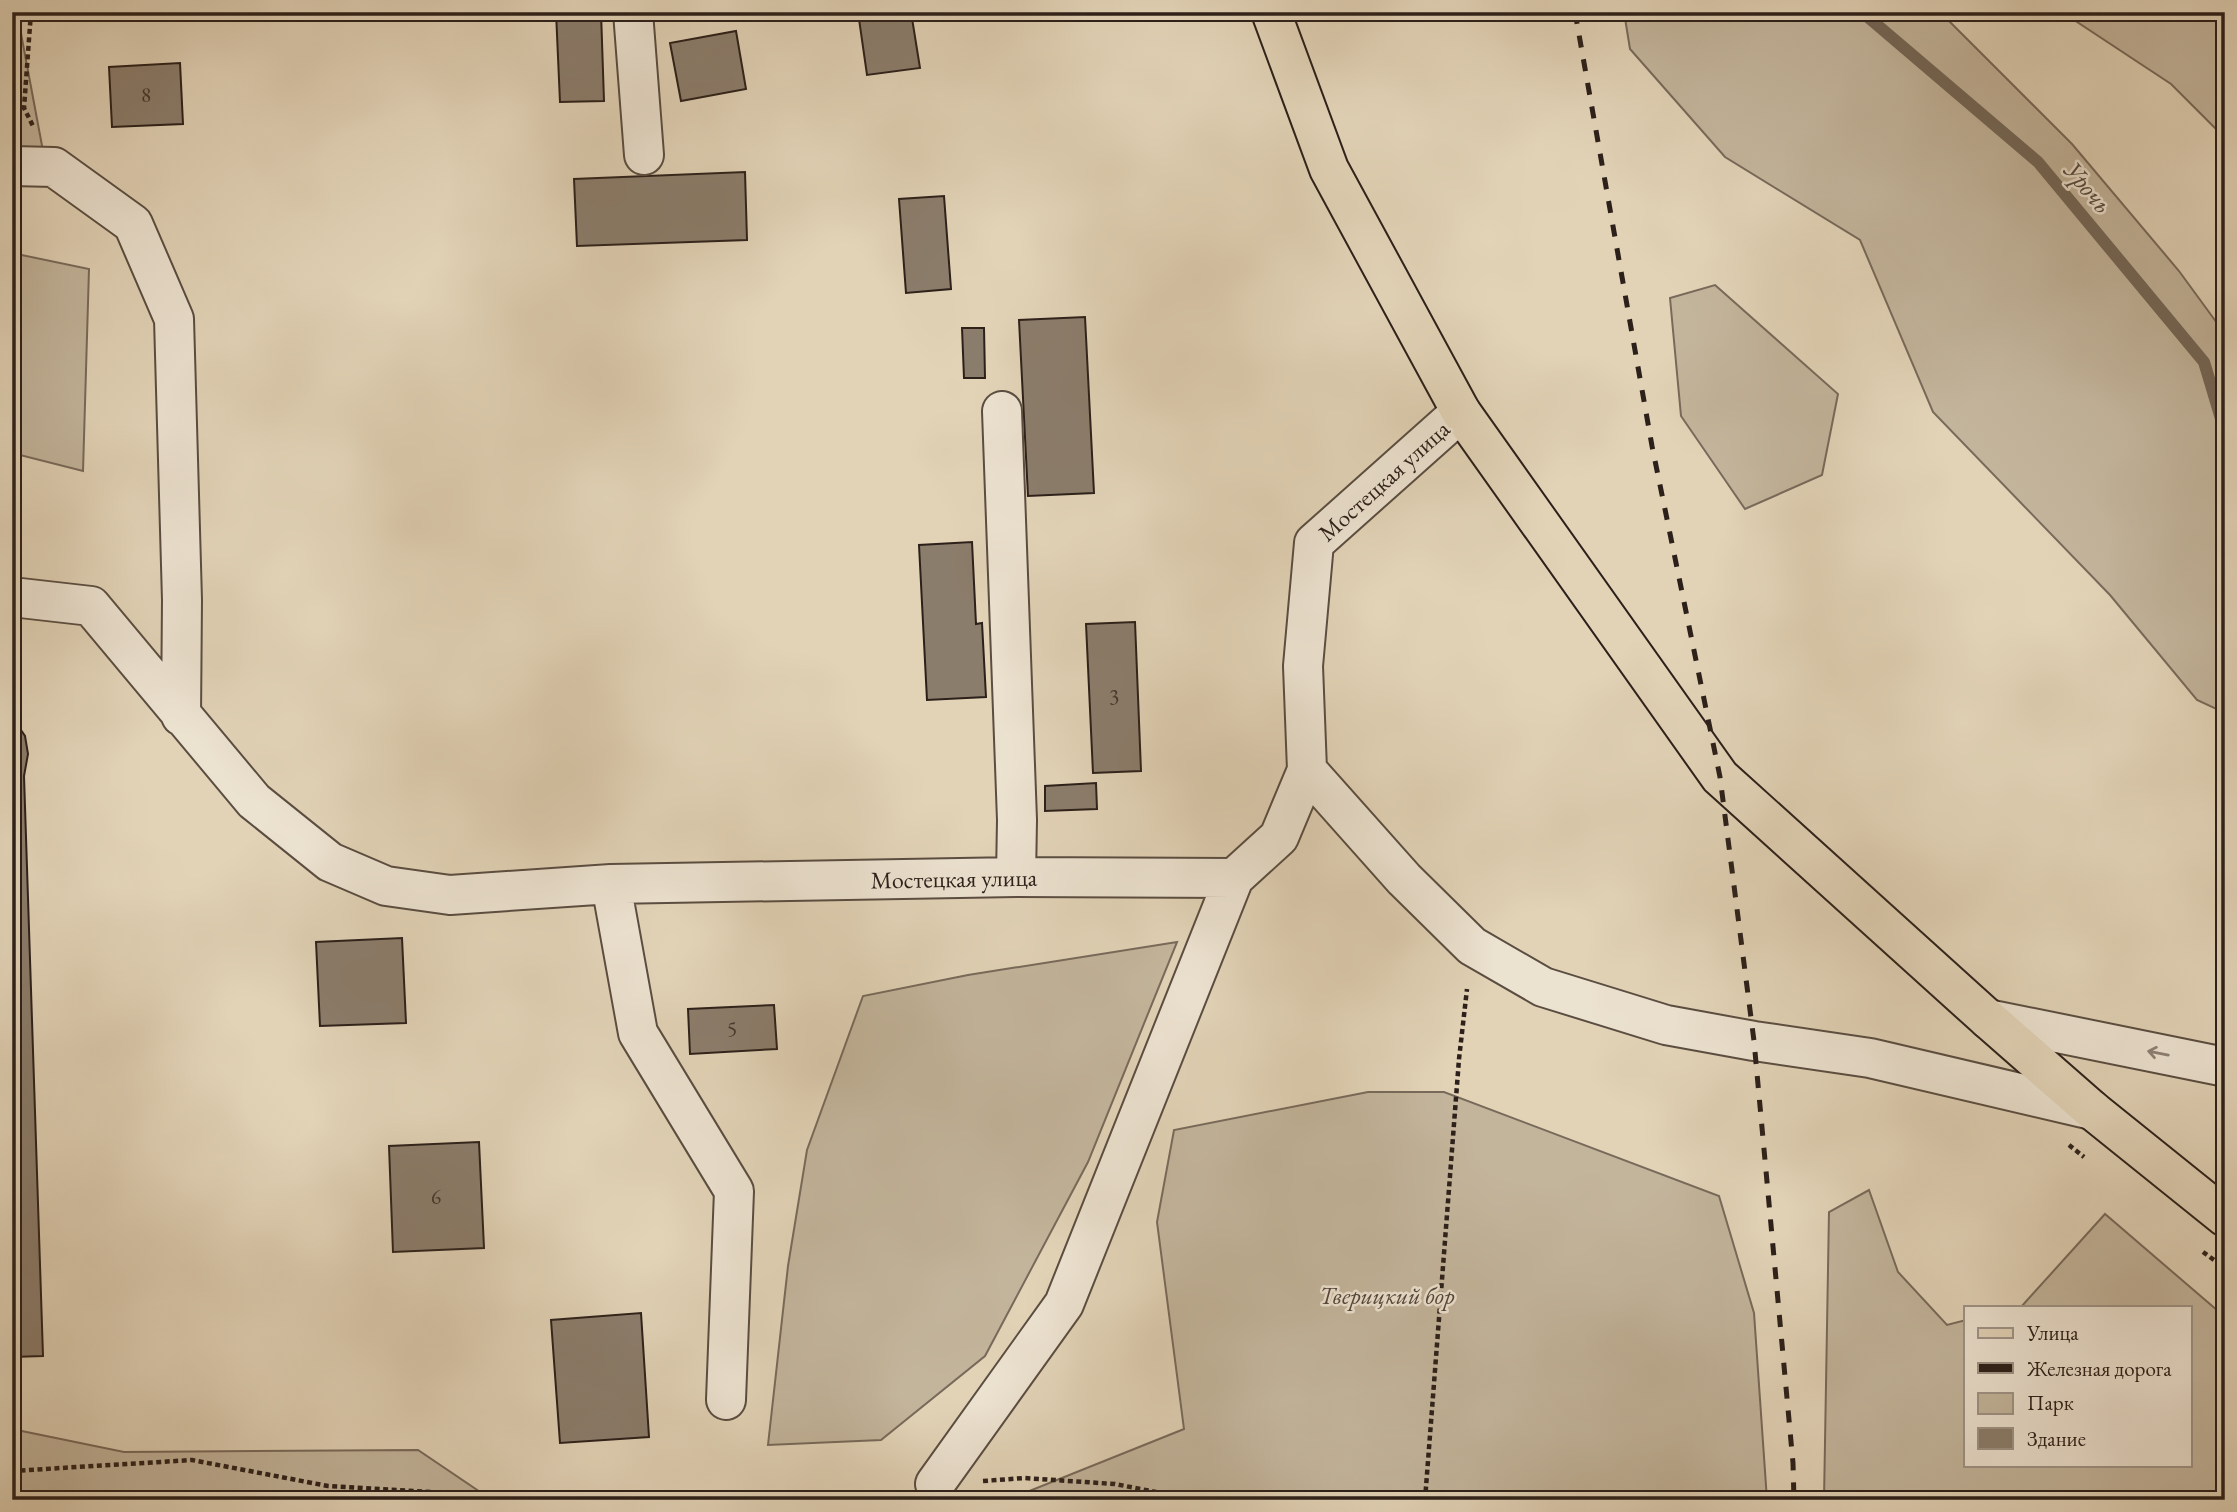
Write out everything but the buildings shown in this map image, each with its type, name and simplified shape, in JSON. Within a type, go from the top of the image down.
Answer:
[{"type":"main road","points":[[1271,12],[1329,169],[1461,412],[1720,777],[1987,1019],[2092,1110],[2225,1217]]},
{"type":"street","points":[[633,12],[644,155]]},
{"type":"street","points":[[12,166],[54,167],[133,224],[174,319],[182,600],[181,716]]},
{"type":"street","points":[[1002,411],[1017,806],[1016,877]]},
{"type":"street","name":"Мостецкая улица","points":[[12,597],[91,606],[254,801],[330,862],[386,886],[450,895],[611,884],[1016,877],[1234,878],[1279,836],[1307,770],[1303,666],[1314,543],[1461,412]]},
{"type":"street","points":[[1307,770],[1404,879],[1472,946],[1542,987],[1666,1026],[1870,1058],[2092,1110]]},
{"type":"street","points":[[934,1484],[1064,1304],[1234,878]]},
{"type":"street","points":[[611,884],[638,1033],[734,1191],[726,1401]]},
{"type":"street","points":[[1987,1019],[2225,1067]]},
{"type":"path","points":[[31,12],[24,108],[54,167]]},
{"type":"path","points":[[1426,1500],[1459,1059],[1472,946]]},
{"type":"path","points":[[12,1471],[192,1460],[328,1486],[569,1500]]},
{"type":"path","points":[[887,1500],[934,1484],[1037,1479],[1115,1484],[1197,1500]]},
{"type":"green space","points":[[12,12],[17,12],[43,151],[12,148]]},
{"type":"green space","points":[[1624,12],[1940,12],[2072,144],[2179,271],[2225,334],[2225,713],[2197,700],[2110,595],[1933,412],[1860,240],[1725,157],[1630,49]]},
{"type":"green space","points":[[2062,12],[2225,12],[2225,138],[2171,84]]},
{"type":"green space","points":[[12,253],[89,269],[83,471],[12,453]]},
{"type":"green space","points":[[1715,285],[1838,394],[1822,475],[1745,509],[1681,416],[1670,298]]},
{"type":"green space","points":[[1177,942],[1088,1162],[985,1356],[881,1440],[768,1445],[788,1266],[807,1150],[863,996],[968,975]]},
{"type":"green space","name":"Тверицкий бор","points":[[1368,1092],[1444,1092],[1719,1196],[1754,1313],[1767,1500],[1007,1500],[1184,1429],[1157,1222],[1174,1130]]},
{"type":"green space","points":[[1869,1190],[1898,1272],[1947,1325],[1964,1321],[1964,1466],[2192,1466],[2192,1306],[2022,1306],[2105,1214],[2225,1317],[2225,1500],[1824,1500],[1829,1212]]},
{"type":"green space","points":[[12,1429],[124,1452],[418,1450],[492,1500],[12,1500]]},
{"type":"waterway","name":"Урочь","points":[[1862,12],[2038,162],[2204,362],[2225,432]]},
{"type":"railway","points":[[1575,12],[1652,446],[1720,777],[1754,1041],[1793,1463],[1794,1500]]}]
